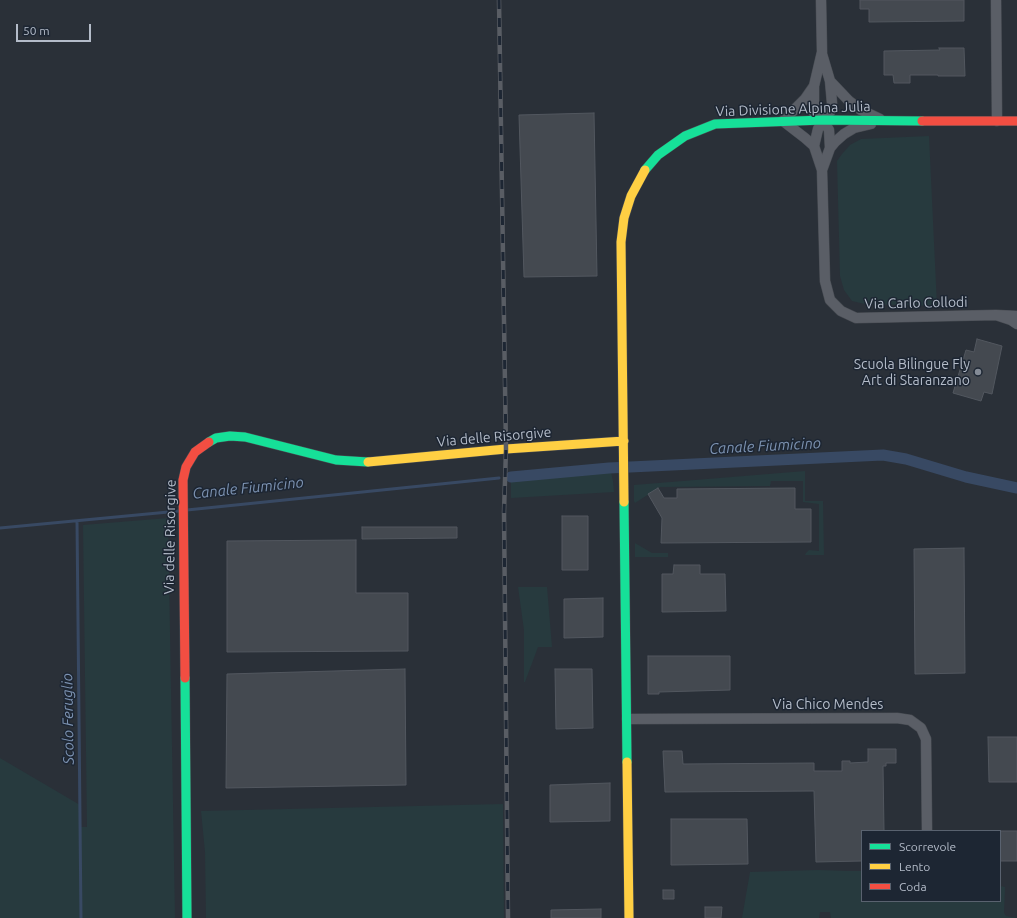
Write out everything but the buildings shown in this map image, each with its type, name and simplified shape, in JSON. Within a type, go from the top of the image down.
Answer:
[{"type":"street","points":[[821,0],[822,52],[830,81],[832,103],[830,112],[822,120],[818,129],[814,146],[783,121],[805,99],[814,86],[822,52]]},
{"type":"street","points":[[996,0],[997,121]]},
{"type":"street","points":[[830,81],[855,106],[884,120]]},
{"type":"street","name":"Via Carlo Collodi","points":[[814,86],[814,113],[822,120],[829,130],[830,148],[822,170]]},
{"type":"street","name":"Via Divisione Alpina Julia","points":[[624,441],[621,242],[624,218],[631,196],[643,173],[658,155],[685,136],[715,124],[822,120],[1017,121]]},
{"type":"street","name":"Via Carlo Collodi","points":[[830,148],[844,134],[854,128],[884,120]]},
{"type":"street","name":"Via Carlo Collodi","points":[[814,146],[822,170],[824,281],[830,300],[835,306],[848,315],[856,318],[996,315],[1017,316]]},
{"type":"street","name":"Via Carlo Collodi","points":[[996,315],[1011,320],[1017,324]]},
{"type":"street","name":"Via delle Risorgive","points":[[187,918],[182,500],[183,480],[186,467],[195,452],[206,443],[216,438],[230,436],[245,437],[336,460],[353,462],[370,462],[506,449],[624,441]]},
{"type":"street","points":[[624,441],[629,918]]},
{"type":"street","name":"Via Chico Mendes","points":[[627,719],[897,718],[910,720],[921,728],[926,739],[927,830]]},
{"type":"green space","points":[[929,136],[937,306],[865,304],[852,301],[844,290],[840,276],[837,161],[850,145],[861,139]]},
{"type":"green space","points":[[805,471],[805,501],[823,501],[824,555],[805,555],[809,550],[819,551],[819,504],[803,502],[803,481],[771,481],[770,486],[660,487],[635,503],[634,501],[634,485]]},
{"type":"green space","points":[[611,472],[614,492],[511,498],[511,480]]},
{"type":"green space","points":[[168,518],[175,918],[0,918],[0,758],[80,805],[81,827],[87,827],[83,525]]},
{"type":"green space","points":[[635,543],[652,553],[668,553],[668,557],[635,557]]},
{"type":"green space","points":[[518,587],[547,587],[552,647],[538,647],[525,682],[524,630]]},
{"type":"green space","points":[[503,804],[504,918],[206,918],[205,852],[201,811]]},
{"type":"green space","points":[[818,870],[861,871],[861,902],[1001,902],[1001,886],[1005,887],[1004,913],[1006,916],[1017,918],[831,918],[830,912],[820,912],[819,918],[742,918],[750,872]]},
{"type":"waterway","name":"Canale Fiumicino","points":[[511,477],[609,468],[883,455],[906,459],[966,477],[1017,488]]},
{"type":"waterway","name":"Canale Fiumicino","points":[[187,510],[499,478]]},
{"type":"waterway","name":"Canale Fiumicino","points":[[0,528],[179,511]]},
{"type":"waterway","name":"Scolo Feruglio","points":[[77,521],[81,918]]},
{"type":"railway","points":[[499,0],[506,449],[504,512],[508,918]]},
{"type":"traffic: fast","points":[[645,170],[658,155],[685,136],[715,124],[823,120],[922,121]]},
{"type":"traffic: fast","points":[[209,442],[216,438],[230,436],[245,437],[336,460],[368,462]]},
{"type":"traffic: fast","points":[[624,502],[627,762]]},
{"type":"traffic: fast","points":[[185,678],[187,918]]},
{"type":"traffic: slow","points":[[624,502],[621,242],[624,218],[631,196],[645,170]]},
{"type":"traffic: slow","points":[[368,462],[506,449],[624,441]]},
{"type":"traffic: slow","points":[[627,762],[629,918]]},
{"type":"traffic: jam","points":[[922,121],[1017,121]]},
{"type":"traffic: jam","points":[[185,678],[183,480],[186,467],[195,452],[209,442]]},
{"type":"place","name":"Scuola Bilingue Fly Art di Staranzano","points":[[978,372]]}]
